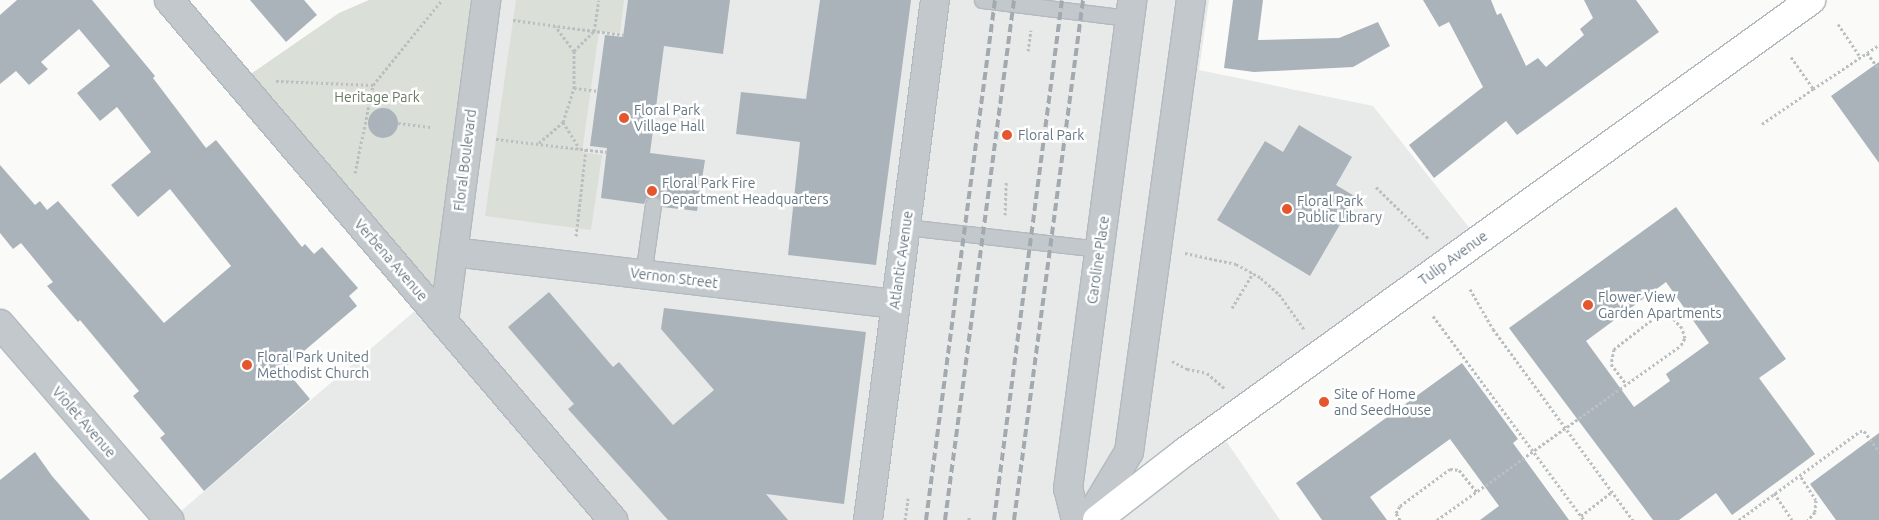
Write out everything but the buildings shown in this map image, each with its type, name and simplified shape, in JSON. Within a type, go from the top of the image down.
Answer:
[{"type":"main road","name":"Tulip Avenue","points":[[1097,520],[1320,354],[1811,0]]},
{"type":"street","name":"Verbena Avenue","points":[[169,0],[613,520]]},
{"type":"street","name":"Atlantic Avenue","points":[[868,520],[936,0]]},
{"type":"street","points":[[1088,520],[1130,452],[1191,0]]},
{"type":"street","name":"Floral Boulevard","points":[[444,321],[485,8]]},
{"type":"street","name":"Caroline Place","points":[[1076,520],[1068,489],[1130,9]]},
{"type":"street","name":"Vernon Street","points":[[453,252],[895,304]]},
{"type":"street","name":"Violet Avenue","points":[[0,324],[169,520]]},
{"type":"lane","points":[[982,0],[1130,9]]},
{"type":"lane","points":[[643,275],[653,205]]},
{"type":"lane","points":[[906,226],[1100,250]]},
{"type":"path","points":[[348,209],[368,118],[373,85],[442,0]]},
{"type":"path","points":[[574,51],[594,31],[599,0]]},
{"type":"path","points":[[485,8],[555,26],[624,35]]},
{"type":"path","points":[[1838,24],[1860,57]]},
{"type":"path","points":[[539,144],[563,122],[574,88],[574,51],[555,26]]},
{"type":"path","points":[[1022,28],[1040,31]]},
{"type":"path","points":[[1028,51],[1031,30]]},
{"type":"path","points":[[1762,124],[1879,45]]},
{"type":"path","points":[[1867,53],[1879,70]]},
{"type":"path","points":[[1791,57],[1813,89]]},
{"type":"path","points":[[236,79],[373,85]]},
{"type":"path","points":[[574,88],[598,91]]},
{"type":"path","points":[[563,122],[579,148]]},
{"type":"path","points":[[398,123],[432,127]]},
{"type":"path","points":[[468,136],[607,152]]},
{"type":"path","points":[[576,236],[586,149]]},
{"type":"path","points":[[1005,217],[1006,181]]},
{"type":"path","points":[[1376,187],[1429,239]]},
{"type":"path","points":[[995,216],[1014,218]]},
{"type":"path","points":[[1157,249],[1211,257],[1253,273],[1279,294],[1320,354]]},
{"type":"path","points":[[1232,308],[1253,273]]},
{"type":"path","points":[[1470,288],[1493,329],[1633,520]]},
{"type":"path","points":[[1437,520],[1681,345],[1685,338],[1682,328],[1667,312],[1659,314],[1614,349],[1611,364],[1626,384]]},
{"type":"path","points":[[1433,316],[1584,520]]},
{"type":"path","points":[[1172,361],[1187,369],[1207,373],[1225,388]]},
{"type":"path","points":[[1738,520],[1774,493],[1801,477],[1860,431],[1864,431],[1879,452]]},
{"type":"path","points":[[1400,520],[1396,513],[1400,506],[1450,469],[1463,474],[1477,492]]},
{"type":"path","points":[[1801,477],[1816,500],[1816,512],[1808,520]]},
{"type":"path","points":[[1581,516],[1612,492]]},
{"type":"path","points":[[1774,493],[1792,520]]},
{"type":"path","points":[[905,520],[908,498]]},
{"type":"shaded area","points":[[481,0],[1209,0],[1199,70],[1373,106],[1475,235],[1216,426],[1280,520],[177,520],[174,517],[430,298]]},
{"type":"green space","name":"Heritage Park","points":[[369,0],[481,0],[440,310],[242,80],[339,13]]},
{"type":"green space","points":[[516,0],[624,0],[620,33],[599,31],[582,152],[602,155],[591,230],[485,216]]},
{"type":"railway","points":[[926,520],[995,0]]},
{"type":"railway","points":[[945,520],[1014,0]]},
{"type":"railway","points":[[994,520],[1062,0]]},
{"type":"railway","points":[[1014,520],[1083,0]]},
{"type":"place","name":"Floral Park Village Hall","points":[[624,118]]},
{"type":"place","name":"Floral Park","points":[[1007,135]]},
{"type":"place","name":"Floral Park Fire Department Headquarters","points":[[652,191]]},
{"type":"place","name":"Floral Park Public Library","points":[[1287,209]]},
{"type":"place","name":"Flower View Garden Apartments","points":[[1588,305]]},
{"type":"place","name":"Floral Park United Methodist Church","points":[[247,365]]},
{"type":"place","name":"Site of Home and SeedHouse","points":[[1324,402]]}]
